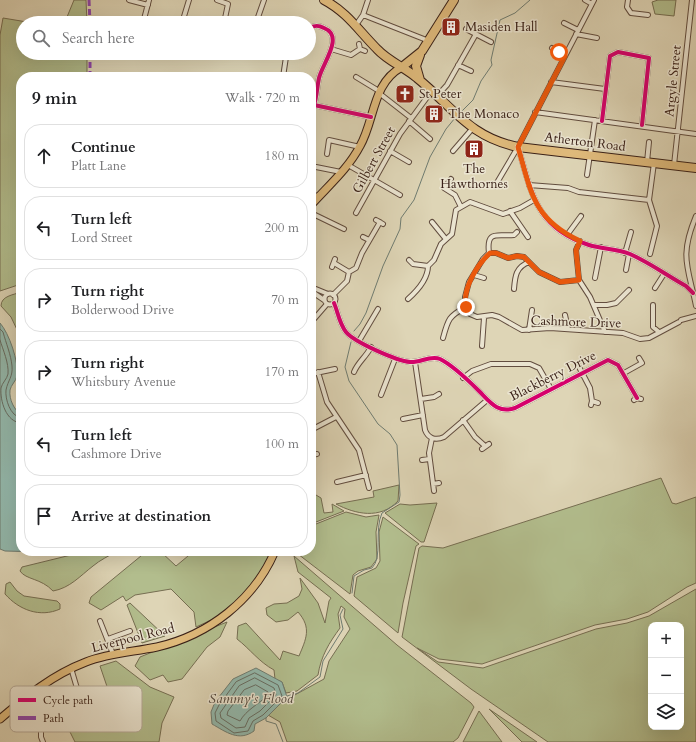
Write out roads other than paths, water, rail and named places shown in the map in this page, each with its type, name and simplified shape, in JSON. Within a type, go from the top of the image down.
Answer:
[{"type":"highway","name":"Atherton Road","points":[[324,0],[340,9],[356,24],[377,50],[420,81],[432,96],[472,129],[500,142],[518,147],[696,168]]},
{"type":"highway","points":[[420,81],[416,66],[418,58],[453,0]]},
{"type":"highway","points":[[402,67],[422,51]]},
{"type":"main road","points":[[316,199],[348,165],[360,147],[379,92],[392,73],[402,67]]},
{"type":"main road","name":"Liverpool Road","points":[[41,686],[51,678],[71,668],[113,654],[156,647],[174,642],[225,615],[240,603],[257,584],[274,556]]},
{"type":"main road","name":"Liverpool Road","points":[[0,719],[10,711]]},
{"type":"street","points":[[129,0],[148,5]]},
{"type":"street","points":[[145,16],[149,0]]},
{"type":"street","points":[[184,16],[189,0]]},
{"type":"street","points":[[217,0],[228,4],[225,16]]},
{"type":"street","points":[[258,16],[264,0]]},
{"type":"street","points":[[356,24],[363,15],[368,0]]},
{"type":"street","points":[[495,186],[518,147],[593,2],[585,0]]},
{"type":"street","points":[[628,0],[627,7],[630,13],[648,15]]},
{"type":"street","name":"Argyle Street","points":[[674,165],[692,0]]},
{"type":"street","points":[[363,15],[429,41]]},
{"type":"street","points":[[691,15],[696,16]]},
{"type":"street","points":[[564,23],[577,32],[596,38]]},
{"type":"street","points":[[316,24],[330,32],[332,38],[331,49],[320,75],[316,92]]},
{"type":"street","points":[[466,29],[491,42]]},
{"type":"street","name":"Gilbert Street","points":[[356,213],[390,151],[410,119],[432,96],[447,85],[476,34]]},
{"type":"street","points":[[359,44],[360,49]]},
{"type":"street","points":[[552,48],[565,56]]},
{"type":"street","points":[[331,49],[351,55],[360,49]]},
{"type":"street","points":[[360,49],[365,51]]},
{"type":"street","points":[[602,121],[610,56],[614,53],[649,58],[642,125]]},
{"type":"street","points":[[284,72],[286,60]]},
{"type":"street","points":[[458,65],[471,71]]},
{"type":"street","points":[[356,77],[379,92],[430,139]]},
{"type":"street","points":[[551,82],[605,89]]},
{"type":"street","points":[[316,106],[371,117]]},
{"type":"street","points":[[535,112],[642,125],[696,134]]},
{"type":"street","points":[[588,175],[595,120]]},
{"type":"street","points":[[453,151],[472,129]]},
{"type":"street","points":[[328,154],[329,140],[360,147]]},
{"type":"street","points":[[649,142],[650,200],[657,226],[650,254]]},
{"type":"street","points":[[518,147],[534,200],[541,213],[567,235],[601,248],[627,253],[686,286],[694,293]]},
{"type":"street","points":[[390,151],[409,162]]},
{"type":"street","points":[[348,165],[400,195]]},
{"type":"street","points":[[316,167],[342,172]]},
{"type":"street","points":[[451,179],[444,188],[455,195],[461,207]]},
{"type":"street","points":[[529,185],[568,188],[579,192],[650,200]]},
{"type":"street","points":[[408,299],[424,280],[428,273],[428,266],[434,260],[445,238],[452,234],[456,210],[470,202],[498,213],[510,211],[534,200]]},
{"type":"street","points":[[510,211],[528,237]]},
{"type":"street","points":[[316,215],[344,229]]},
{"type":"street","points":[[567,235],[582,216]]},
{"type":"street","points":[[696,216],[686,246],[686,266],[694,293],[696,306]]},
{"type":"street","points":[[316,289],[333,295],[347,281],[349,272],[356,268],[380,222]]},
{"type":"street","points":[[432,222],[445,238]]},
{"type":"street","points":[[490,253],[488,242],[491,237],[497,234],[514,235],[517,232]]},
{"type":"street","points":[[626,270],[627,253],[631,232]]},
{"type":"street","points":[[364,237],[370,240]]},
{"type":"street","points":[[580,241],[576,250],[579,280],[594,305],[605,332]]},
{"type":"street","points":[[595,278],[601,248]]},
{"type":"street","points":[[443,338],[448,319],[452,314],[466,307],[466,289],[483,259],[490,253],[496,253],[508,258],[517,256],[524,257],[539,272],[560,282],[579,280]]},
{"type":"street","points":[[409,260],[413,264],[428,266]]},
{"type":"street","points":[[514,289],[516,273],[522,265],[529,262]]},
{"type":"street","points":[[333,263],[349,272]]},
{"type":"street","points":[[655,288],[664,274]]},
{"type":"street","points":[[474,275],[484,278]]},
{"type":"street","points":[[594,305],[616,303],[629,290]]},
{"type":"street","points":[[316,316],[325,302],[328,294]]},
{"type":"street","points":[[316,295],[325,302],[334,303]]},
{"type":"street","name":"Blackberry Drive","points":[[333,295],[335,298],[334,303],[344,328],[349,335],[395,358],[415,362],[438,358],[447,363],[478,390],[486,401],[497,408],[505,410],[515,408],[582,372],[608,360],[616,363],[624,373],[637,399]]},
{"type":"street","points":[[653,305],[653,327],[659,332]]},
{"type":"street","name":"Cashmore Drive","points":[[466,307],[470,314],[477,317],[484,318],[492,315],[499,317],[522,330],[568,329],[623,333],[640,339],[649,338],[680,321],[696,316]]},
{"type":"street","points":[[359,341],[378,309]]},
{"type":"street","points":[[529,330],[532,310]]},
{"type":"street","points":[[565,315],[568,329]]},
{"type":"street","points":[[482,346],[484,318]]},
{"type":"street","points":[[354,372],[357,364],[366,357],[371,347]]},
{"type":"street","points":[[381,395],[395,358]]},
{"type":"street","points":[[624,373],[644,362],[639,358]]},
{"type":"street","points":[[415,362],[426,432],[432,438],[444,437],[463,420],[481,407],[486,401]]},
{"type":"street","points":[[463,378],[472,371],[491,364],[530,364],[538,365],[551,389]]},
{"type":"street","name":"Blackberry Drive","points":[[578,365],[582,372]]},
{"type":"street","points":[[335,369],[318,372],[325,397],[336,417],[359,450],[369,488]]},
{"type":"street","points":[[582,372],[590,388],[591,403],[598,403]]},
{"type":"street","points":[[421,399],[438,395],[438,403]]},
{"type":"street","name":"Blackberry Drive","points":[[505,410],[505,416]]},
{"type":"street","points":[[402,419],[423,415]]},
{"type":"street","points":[[316,427],[336,417]]},
{"type":"street","points":[[463,420],[475,437],[485,446]]},
{"type":"street","points":[[432,438],[429,449],[429,459],[434,491]]},
{"type":"street","points":[[359,450],[365,448]]},
{"type":"street","points":[[422,460],[429,459]]},
{"type":"street","points":[[337,482],[366,475]]},
{"type":"street","points":[[433,484],[440,484]]},
{"type":"street","points":[[100,621],[113,654]]},
{"type":"street","points":[[108,639],[130,631]]},
{"type":"street","points":[[71,668],[76,686]]},
{"type":"street","points":[[41,732],[43,742]]},
{"type":"water","points":[[0,323],[13,348],[16,363],[16,378],[10,390],[10,397],[16,410],[16,551],[5,551],[0,549]]},
{"type":"water","name":"Sammy's Flood","points":[[256,668],[282,682],[287,697],[266,718],[255,724],[254,731],[243,736],[233,735],[212,724],[211,712],[215,702],[233,679]]},
{"type":"waterway","points":[[460,113],[473,100],[481,81],[492,65],[491,60],[500,20],[515,13],[530,0]]},
{"type":"waterway","points":[[354,331],[366,313],[383,266],[400,229],[401,218],[414,200],[430,157],[446,129],[455,118]]},
{"type":"waterway","points":[[351,342],[345,367],[349,381],[378,424],[390,434],[397,445],[400,495],[399,502],[382,513],[375,563],[372,568],[364,570],[354,576],[352,593]]},
{"type":"waterway","points":[[287,696],[298,693],[320,677],[323,661],[343,629],[340,615],[343,609]]},
{"type":"waterway","points":[[266,718],[266,721],[276,724],[283,742]]},
{"type":"place","name":"Masiden Hall","points":[[451,27]]},
{"type":"place","name":"St Peter","points":[[405,94]]},
{"type":"place","name":"The Monaco","points":[[434,114]]},
{"type":"place","name":"The Hawthornes","points":[[474,149]]}]
